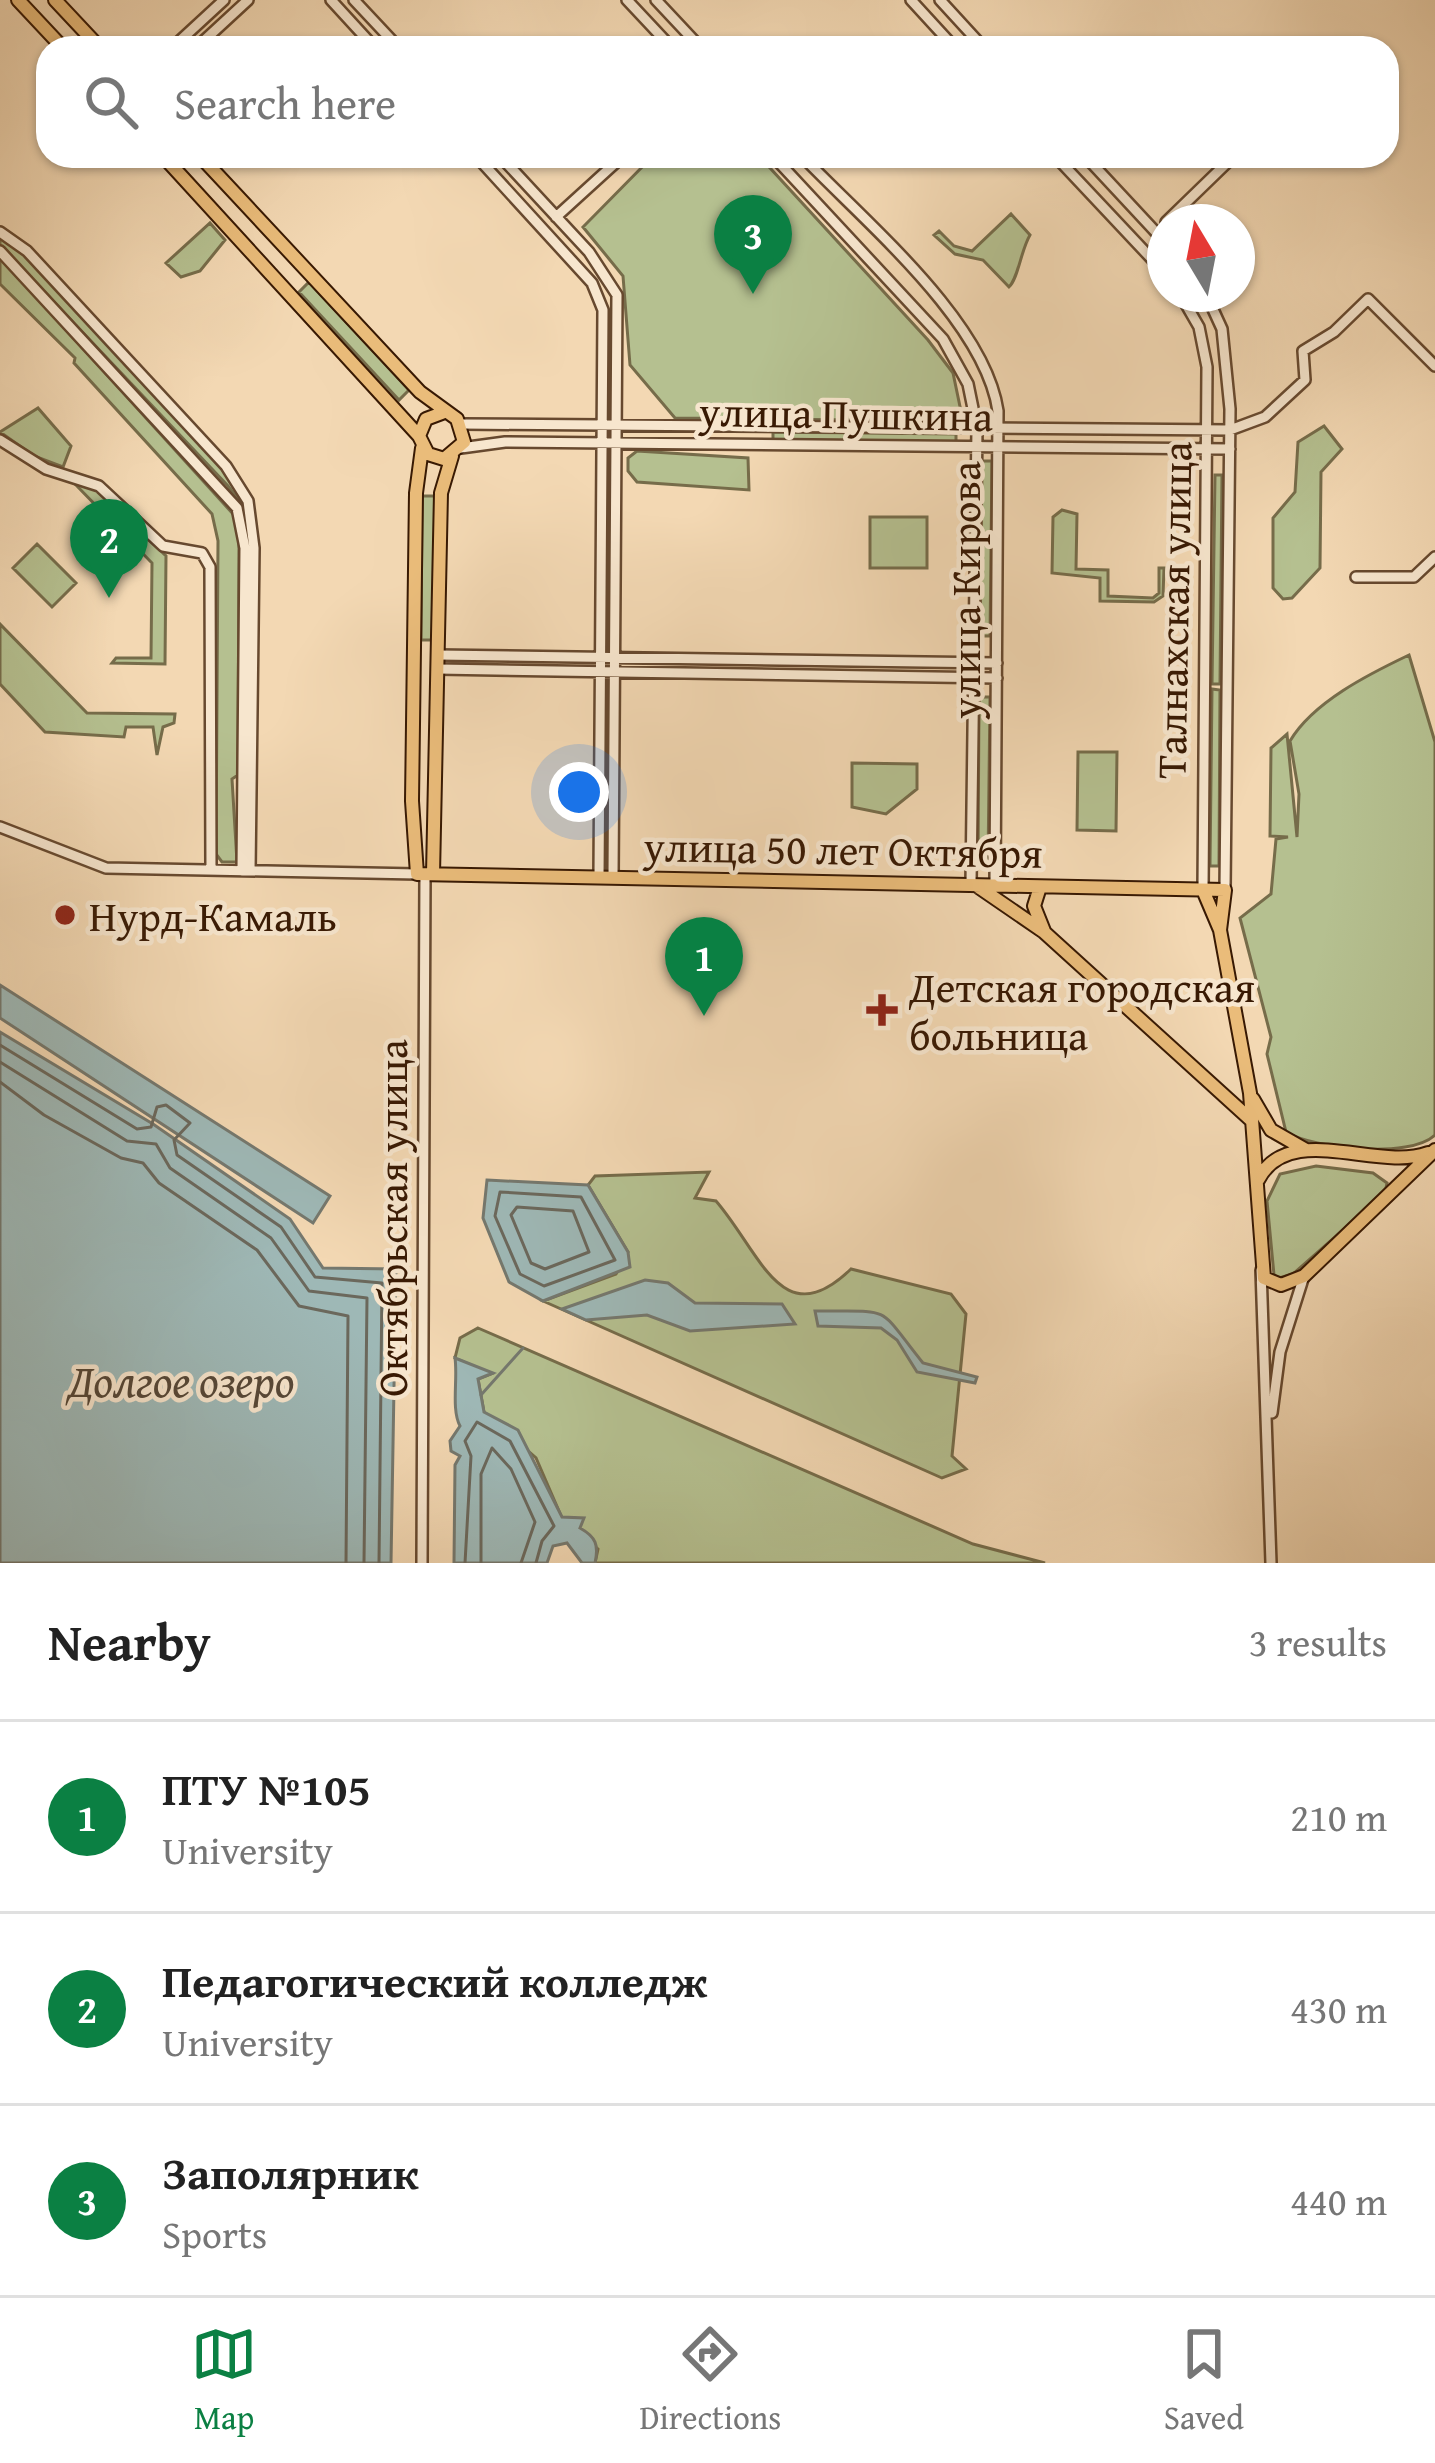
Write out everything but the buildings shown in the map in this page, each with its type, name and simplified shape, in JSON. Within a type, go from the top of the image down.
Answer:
[{"type":"main road","points":[[18,0],[52,36]]},
{"type":"main road","points":[[55,0],[89,36]]},
{"type":"main road","points":[[174,168],[435,458],[457,452]]},
{"type":"main road","points":[[211,168],[442,413],[461,424],[457,452],[441,493],[438,662],[425,874]]},
{"type":"main road","points":[[215,212],[235,194]]},
{"type":"main road","points":[[284,286],[304,267]]},
{"type":"main road","points":[[425,874],[413,756],[416,493],[426,419],[442,413]]},
{"type":"main road","name":"улица 50 лет Октября","points":[[425,874],[1226,890]]},
{"type":"main road","points":[[971,883],[1044,932],[1252,1120]]},
{"type":"main road","points":[[1040,887],[1034,907],[1044,932]]},
{"type":"main road","name":"Талнахская улица","points":[[1203,890],[1220,930],[1250,1093],[1260,1276]]},
{"type":"main road","name":"Талнахская улица","points":[[1220,930],[1226,890]]},
{"type":"main road","points":[[1250,1093],[1271,1130],[1307,1150]]},
{"type":"main road","points":[[1256,1185],[1277,1157],[1307,1150],[1390,1163],[1435,1150]]},
{"type":"main road","points":[[1260,1276],[1281,1285],[1304,1276],[1435,1150]]},
{"type":"main road","points":[[1390,1163],[1393,1191]]},
{"type":"street","points":[[185,36],[224,0]]},
{"type":"street","points":[[209,36],[248,0]]},
{"type":"street","points":[[331,0],[364,36]]},
{"type":"street","points":[[354,0],[388,36]]},
{"type":"street","points":[[627,0],[661,36]]},
{"type":"street","points":[[656,0],[689,36]]},
{"type":"street","points":[[910,0],[944,36]]},
{"type":"street","points":[[940,0],[973,36]]},
{"type":"street","points":[[487,168],[598,293],[604,321],[601,671],[606,877]]},
{"type":"street","points":[[511,168],[614,287],[620,324],[616,672],[606,877]]},
{"type":"street","points":[[544,229],[610,168]]},
{"type":"street","name":"улица Кирова","points":[[784,168],[932,326],[962,368],[977,428],[971,883]]},
{"type":"street","name":"улица Кирова","points":[[813,168],[949,310],[984,359],[996,399],[995,884]]},
{"type":"street","points":[[1066,168],[1147,254]]},
{"type":"street","points":[[1096,168],[1147,222]]},
{"type":"street","points":[[1184,204],[1221,168]]},
{"type":"street","points":[[0,232],[27,251],[237,479],[253,524],[246,871]]},
{"type":"street","points":[[0,251],[230,496],[244,537],[248,611]]},
{"type":"street","points":[[598,293],[614,287]]},
{"type":"street","points":[[1230,430],[1265,417],[1305,380],[1303,351],[1334,332],[1368,299],[1435,366]]},
{"type":"street","points":[[932,326],[949,310]]},
{"type":"street","name":"Талнахская улица","points":[[1190,312],[1199,327],[1207,367],[1203,890]]},
{"type":"street","name":"Талнахская улица","points":[[1216,312],[1230,430],[1226,890]]},
{"type":"street","points":[[1199,327],[1219,318]]},
{"type":"street","name":"улица Пушкина","points":[[461,424],[1230,430]]},
{"type":"street","points":[[0,440],[46,469],[99,486],[164,546],[202,553],[211,567],[211,871]]},
{"type":"street","name":"улица Пушкина","points":[[457,452],[484,442],[1230,449]]},
{"type":"street","points":[[1356,577],[1414,577],[1435,557]]},
{"type":"street","points":[[438,662],[601,657],[997,663]]},
{"type":"street","points":[[760,660],[760,674]]},
{"type":"street","points":[[824,661],[824,675]]},
{"type":"street","points":[[438,662],[616,672],[997,678]]},
{"type":"street","name":"улица 50 лет Октября","points":[[0,826],[106,868],[425,874]]},
{"type":"street","name":"Октябрьская улица","points":[[422,1563],[425,874]]},
{"type":"street","name":"Талнахская улица","points":[[1260,1276],[1269,1430]]},
{"type":"street","points":[[1271,1562],[1269,1430],[1280,1352],[1304,1276]]},
{"type":"green space","points":[[641,168],[770,168],[928,340],[953,373],[963,421],[675,418],[630,365],[623,276],[583,227]]},
{"type":"green space","points":[[1011,214],[1030,235],[1009,287],[983,260],[955,254],[934,235],[939,231],[954,246],[972,251]]},
{"type":"green space","points":[[210,223],[225,240],[200,271],[181,277],[166,263]]},
{"type":"green space","points":[[0,237],[21,251],[225,472],[245,505],[248,538],[240,502],[228,486],[0,245]]},
{"type":"green space","points":[[0,257],[234,515],[239,540],[238,775],[232,779],[237,862],[222,862],[216,854],[218,541],[212,514],[74,363],[75,358],[0,284]]},
{"type":"green space","points":[[309,282],[409,390],[399,400],[299,292]]},
{"type":"green space","points":[[38,408],[71,446],[63,467],[34,456],[0,432]]},
{"type":"green space","points":[[1324,426],[1342,449],[1321,472],[1320,568],[1292,598],[1283,599],[1273,588],[1273,518],[1295,492],[1298,442]]},
{"type":"green space","points":[[773,432],[956,434],[956,442],[773,441]]},
{"type":"green space","points":[[637,451],[748,458],[749,490],[637,482],[628,471],[628,458]]},
{"type":"green space","points":[[981,461],[992,461],[990,636],[980,636]]},
{"type":"green space","points":[[1215,475],[1222,475],[1220,684],[1212,684]]},
{"type":"green space","points":[[74,483],[96,489],[166,556],[165,664],[112,663],[116,658],[151,658],[152,563]]},
{"type":"green space","points":[[422,496],[435,496],[433,640],[421,640]]},
{"type":"green space","points":[[1062,510],[1077,514],[1076,569],[1108,570],[1108,596],[1153,598],[1159,593],[1159,568],[1164,568],[1163,596],[1154,602],[1100,601],[1100,578],[1052,573],[1053,517]]},
{"type":"green space","points":[[870,517],[927,517],[927,568],[870,568]]},
{"type":"green space","points":[[37,544],[76,583],[52,607],[13,568]]},
{"type":"green space","points":[[0,624],[87,713],[175,714],[174,723],[163,727],[157,755],[153,727],[126,727],[124,737],[45,732],[0,684]]},
{"type":"green space","points":[[1409,655],[1435,742],[1435,1135],[1405,1147],[1339,1147],[1286,1132],[1267,1054],[1271,1037],[1240,918],[1271,894],[1276,839],[1288,837],[1270,836],[1271,748],[1287,734],[1297,837],[1299,794],[1290,741],[1327,702]]},
{"type":"green space","points":[[1212,689],[1220,690],[1219,866],[1210,866]]},
{"type":"green space","points":[[979,697],[990,697],[988,863],[978,863]]},
{"type":"green space","points":[[1078,752],[1117,752],[1116,831],[1077,830]]},
{"type":"green space","points":[[852,763],[917,764],[917,789],[886,814],[852,807]]},
{"type":"green space","points":[[1316,1166],[1373,1173],[1387,1183],[1385,1193],[1293,1274],[1279,1278],[1274,1275],[1267,1201],[1280,1174]]},
{"type":"green space","points":[[709,1172],[695,1198],[716,1201],[760,1263],[790,1291],[807,1294],[827,1287],[851,1269],[951,1294],[966,1314],[952,1456],[966,1469],[942,1478],[543,1301],[616,1274],[628,1252],[588,1185],[595,1176]]},
{"type":"green space","points":[[478,1328],[973,1544],[1045,1563],[595,1563],[598,1549],[562,1518],[536,1458],[484,1412],[478,1379],[491,1374],[455,1358],[460,1338]]},
{"type":"water","points":[[0,985],[330,1196],[313,1223],[0,1018]]},
{"type":"water","name":"Долгое озеро","points":[[0,1032],[153,1124],[290,1219],[323,1268],[396,1269],[391,1563],[0,1563]]},
{"type":"water","points":[[487,1180],[588,1185],[628,1252],[630,1267],[543,1301],[509,1282],[483,1218]]},
{"type":"water","points":[[645,1280],[668,1283],[695,1303],[782,1304],[795,1324],[690,1331],[647,1315],[586,1320],[562,1309]]},
{"type":"water","points":[[815,1311],[881,1315],[923,1363],[977,1377],[975,1383],[917,1372],[897,1340],[881,1328],[818,1326]]},
{"type":"water","points":[[455,1358],[493,1373],[478,1379],[484,1412],[518,1430],[562,1517],[584,1518],[580,1528],[595,1542],[595,1563],[582,1563],[567,1543],[553,1546],[547,1563],[454,1563],[455,1465],[460,1456],[451,1451],[450,1441],[460,1426]]},
{"type":"waterway","points":[[481,1395],[523,1348]]},
{"type":"place","name":"Заполярник","points":[[753,294]]},
{"type":"place","name":"Педагогический колледж","points":[[109,598]]},
{"type":"place","name":"Нурд-Камаль","points":[[65,915]]},
{"type":"place","name":"Детская городская больница","points":[[882,1010]]},
{"type":"place","name":"ПТУ №105","points":[[704,1016]]}]
